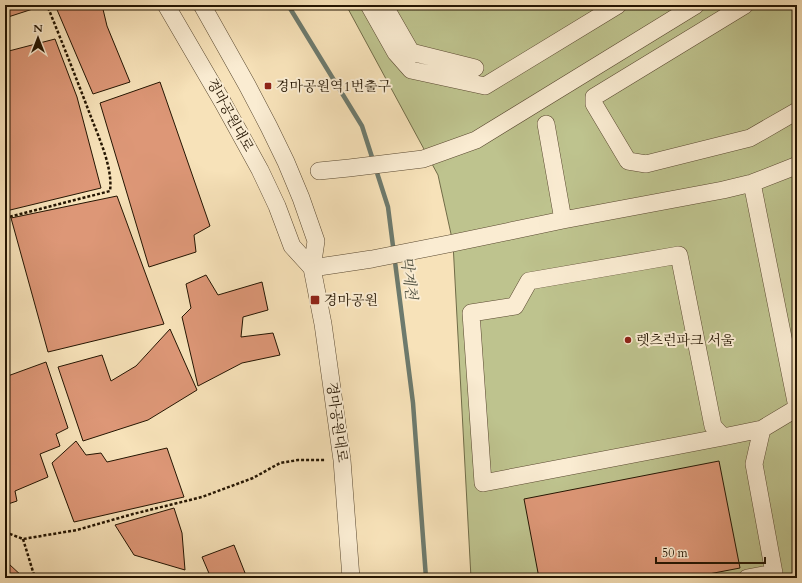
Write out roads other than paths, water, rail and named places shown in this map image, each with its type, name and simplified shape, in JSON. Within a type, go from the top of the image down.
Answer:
[{"type":"street","name":"경마공원대로","points":[[166,5],[260,170],[277,206],[292,246],[312,268]]},
{"type":"street","name":"경마공원대로","points":[[202,5],[266,120],[301,198],[316,241],[312,268],[323,324],[342,460],[351,578]]},
{"type":"street","points":[[369,5],[396,54],[411,70],[486,86],[618,5]]},
{"type":"street","points":[[384,5],[412,52],[475,68]]},
{"type":"street","points":[[319,171],[423,159],[476,140],[696,5]]},
{"type":"street","points":[[745,5],[594,97],[594,104],[628,161],[646,164],[750,138],[797,111]]},
{"type":"street","points":[[546,124],[563,220]]},
{"type":"street","points":[[312,268],[372,259],[563,220],[723,190],[752,183],[797,165]]},
{"type":"street","points":[[723,437],[713,426],[679,255],[529,281],[515,306],[471,312],[483,483],[723,437],[762,429],[797,408],[752,183]]},
{"type":"street","points":[[747,578],[774,573],[754,464],[762,429]]},
{"type":"waterway","name":"막계천","points":[[288,5],[362,126],[388,207],[413,403],[426,578]]},
{"type":"place","name":"경마공원역1번출구","points":[[268,86]]},
{"type":"place","name":"경마공원","points":[[315,300]]},
{"type":"place","name":"렛츠런파크 서울","points":[[628,340]]}]
